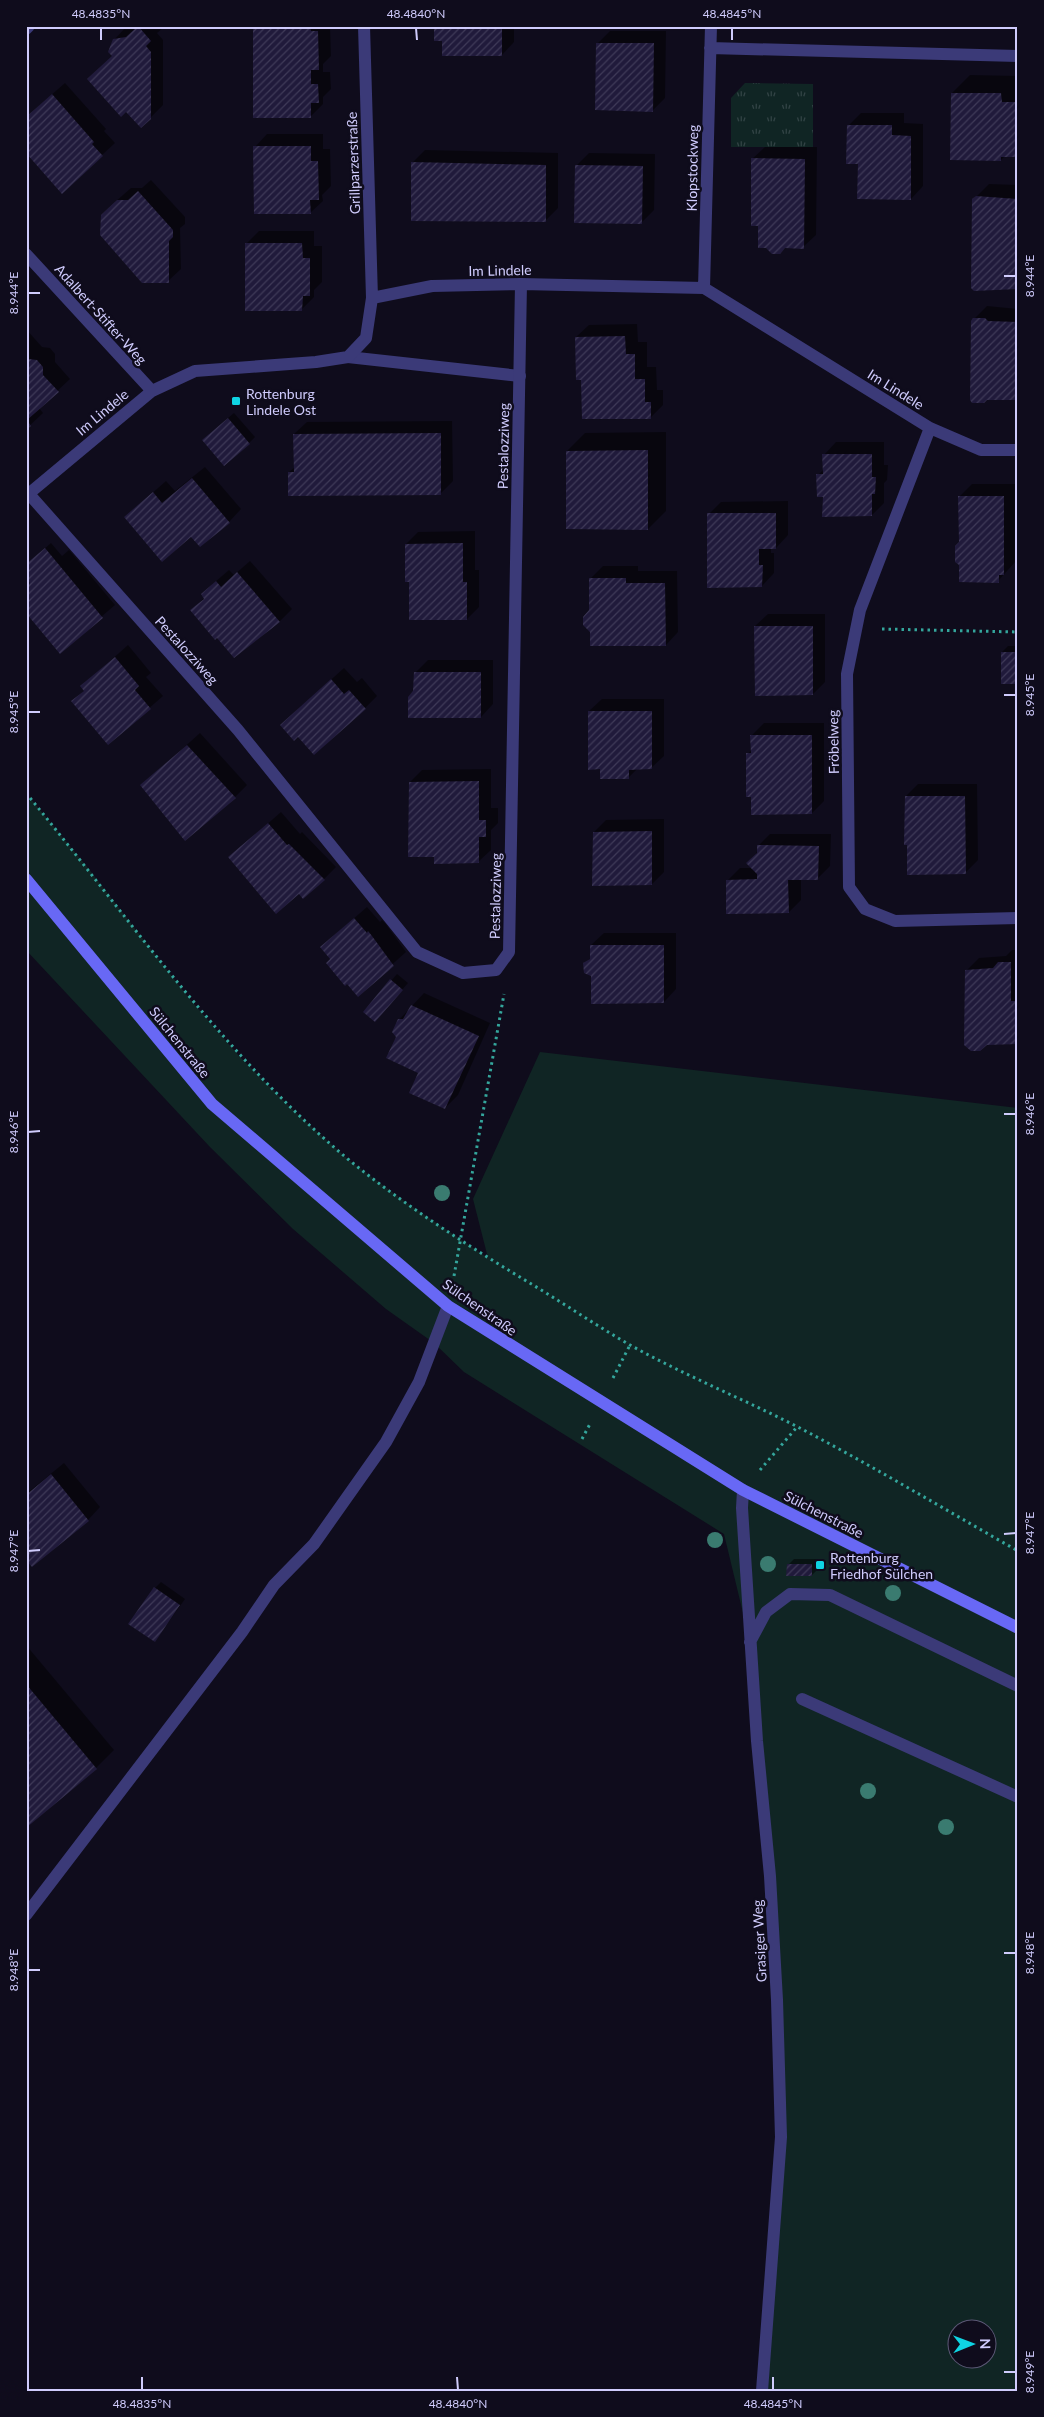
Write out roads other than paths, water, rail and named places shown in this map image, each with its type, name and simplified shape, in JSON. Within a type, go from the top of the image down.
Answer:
[{"type":"main road","name":"Sülchenstraße","points":[[26,879],[212,1104],[448,1306],[743,1490],[1018,1628]]},
{"type":"street","points":[[26,29],[29,26]]},
{"type":"street","name":"Grillparzerstraße","points":[[364,26],[372,298]]},
{"type":"street","name":"Klopstockweg","points":[[704,288],[711,26]]},
{"type":"street","points":[[710,48],[1018,56]]},
{"type":"street","name":"Adalbert-Stifter-Weg","points":[[27,256],[152,391]]},
{"type":"street","name":"Im Lindele","points":[[372,298],[432,286],[521,284],[704,288],[930,428],[981,450],[1018,450]]},
{"type":"street","name":"Pestalozziweg","points":[[27,495],[238,730],[417,952],[462,973],[496,970],[509,952],[521,284]]},
{"type":"street","points":[[348,357],[366,338],[372,298]]},
{"type":"street","name":"Im Lindele","points":[[27,495],[152,391],[195,371],[316,362],[348,357],[520,376]]},
{"type":"street","name":"Fröbelweg","points":[[930,428],[860,610],[847,674],[850,887],[865,909],[895,921],[1018,918]]},
{"type":"street","points":[[26,1916],[242,1632],[274,1585],[314,1544],[386,1442],[419,1382],[448,1306]]},
{"type":"street","name":"Grasiger Weg","points":[[743,1490],[742,1508],[756,1741],[771,1885],[778,2000],[780,2138],[762,2391]]},
{"type":"street","points":[[750,1642],[766,1612],[790,1594],[830,1594],[1018,1686]]},
{"type":"street","points":[[802,1699],[1018,1797]]},
{"type":"place","name":"Rottenburg Lindele Ost","points":[[236,401]]},
{"type":"place","name":"Rottenburg Friedhof Sülchen","points":[[820,1565]]}]
